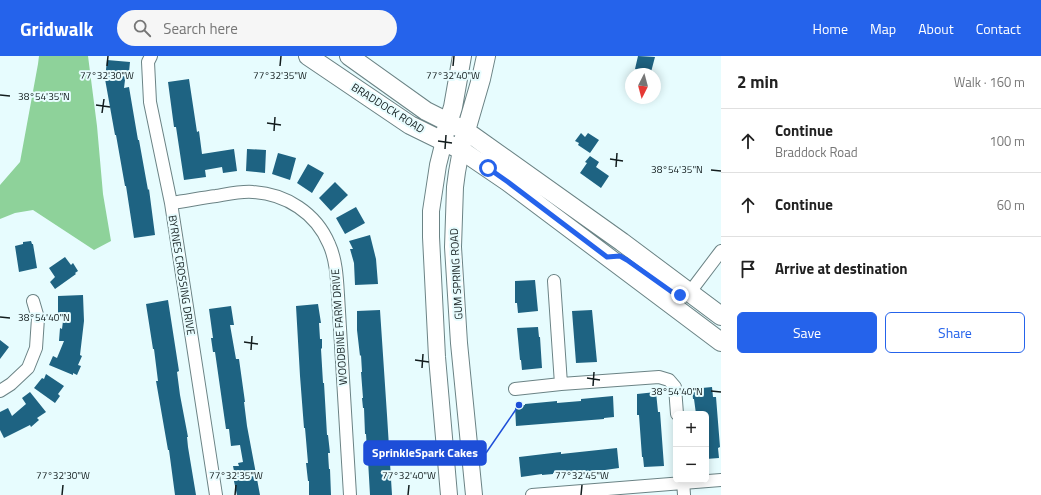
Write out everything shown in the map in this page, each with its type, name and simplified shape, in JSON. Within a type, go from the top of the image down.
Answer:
[{"type":"main road","name":"BRADDOCK ROAD","points":[[308,56],[407,123],[461,150],[508,182],[721,342]]},
{"type":"main road","name":"BRADDOCK ROAD","points":[[349,56],[426,111],[466,131],[622,242],[721,316]]},
{"type":"main road","name":"GUM SPRING ROAD","points":[[449,495],[437,357],[431,211],[438,165],[453,107],[462,56]]},
{"type":"main road","name":"GUM SPRING ROAD","points":[[474,495],[459,343],[453,247],[457,172],[461,150],[486,56]]},
{"type":"main road","points":[[607,257],[620,256],[672,292],[680,295],[690,292]]},
{"type":"street","name":"BYRNES CROSSING DRIVE","points":[[151,56],[148,62],[150,102],[171,203],[216,495]]},
{"type":"street","name":"WOODBINE FARM DRIVE","points":[[171,203],[252,192],[271,195],[290,202],[306,213],[320,226],[330,244],[336,265],[350,495]]},
{"type":"street","points":[[690,292],[721,251]]},
{"type":"street","points":[[554,281],[561,384]]},
{"type":"street","points":[[0,391],[28,368],[36,348],[38,318],[33,301]]},
{"type":"street","points":[[515,389],[659,377],[669,380],[675,387],[678,411]]},
{"type":"street","points":[[532,495],[683,486],[721,480]]},
{"type":"green space","points":[[39,56],[88,56],[97,126],[103,194],[111,241],[94,250],[33,210],[15,213],[0,219],[0,185],[20,162]]},
{"type":"building","points":[[638,56],[655,57],[652,68],[635,68]]},
{"type":"building","points":[[107,60],[130,62],[129,72],[126,72],[124,88],[129,87],[148,190],[149,189],[155,235],[134,238],[126,186],[105,79]]},
{"type":"building","points":[[189,79],[202,154],[234,149],[237,171],[223,173],[222,167],[205,170],[206,177],[184,180],[176,127],[174,127],[168,82]]},
{"type":"building","points":[[581,133],[585,137],[588,133],[599,140],[590,153],[578,145],[579,143],[575,141]]},
{"type":"building","points":[[247,149],[266,150],[265,173],[246,171]]},
{"type":"building","points":[[278,153],[296,158],[290,180],[272,174]]},
{"type":"building","points":[[590,156],[599,162],[596,167],[609,176],[601,188],[580,173],[587,163],[585,162]]},
{"type":"building","points":[[308,164],[324,173],[312,193],[297,183]]},
{"type":"building","points":[[335,182],[348,195],[331,211],[319,198]]},
{"type":"building","points":[[356,207],[365,223],[345,234],[336,218]]},
{"type":"building","points":[[370,235],[376,259],[378,284],[355,285],[354,263],[350,249],[353,249],[349,241]]},
{"type":"building","points":[[31,241],[33,244],[37,268],[19,272],[15,246],[23,244],[23,242]]},
{"type":"building","points":[[65,257],[71,265],[73,263],[78,271],[55,289],[50,282],[55,277],[49,268]]},
{"type":"building","points":[[535,280],[538,311],[518,313],[517,303],[515,303],[515,281]]},
{"type":"building","points":[[83,295],[84,321],[80,355],[82,356],[78,365],[81,366],[77,375],[73,373],[73,375],[49,365],[53,356],[57,358],[64,341],[59,341],[60,328],[62,329],[64,313],[58,313],[58,296]]},
{"type":"building","points":[[168,300],[179,371],[177,372],[180,395],[188,437],[188,447],[196,495],[175,495],[169,450],[156,381],[158,381],[154,349],[146,304]]},
{"type":"building","points":[[318,304],[321,323],[319,323],[320,339],[322,339],[321,349],[327,435],[330,453],[328,453],[331,495],[309,495],[309,481],[306,463],[308,463],[300,376],[296,306]]},
{"type":"building","points":[[231,306],[234,325],[230,325],[236,359],[239,359],[247,426],[260,495],[237,495],[232,472],[234,471],[233,466],[239,466],[238,463],[243,462],[240,445],[231,446],[229,429],[226,429],[215,352],[213,352],[211,338],[213,338],[209,309]]},
{"type":"building","points":[[380,310],[392,495],[370,495],[362,398],[361,355],[360,356],[357,330],[357,311]]},
{"type":"building","points":[[592,310],[597,362],[576,363],[572,311]]},
{"type":"building","points":[[538,327],[542,368],[522,370],[517,328]]},
{"type":"building","points":[[0,340],[9,347],[0,359]]},
{"type":"building","points":[[46,374],[64,386],[58,394],[60,396],[55,403],[34,388],[42,378],[44,379]]},
{"type":"building","points":[[712,387],[713,397],[716,397],[720,447],[718,448],[719,458],[709,459],[709,411],[696,411],[692,389]]},
{"type":"building","points":[[30,392],[46,412],[37,418],[39,420],[31,427],[30,425],[4,438],[0,430],[0,412],[8,408],[12,416],[26,404],[22,398]]},
{"type":"building","points":[[656,392],[658,412],[660,412],[664,466],[644,467],[639,415],[637,415],[637,394]]},
{"type":"building","points":[[613,396],[614,417],[516,426],[515,406],[557,401],[557,403],[581,401],[581,399]]},
{"type":"building","points":[[617,448],[619,468],[521,477],[519,457]]},
{"type":"place","name":"SprinkleSpark Cakes","points":[[519,405]]},
{"type":"route","points":[[488,168],[607,257],[620,256],[672,292],[680,295]]}]
